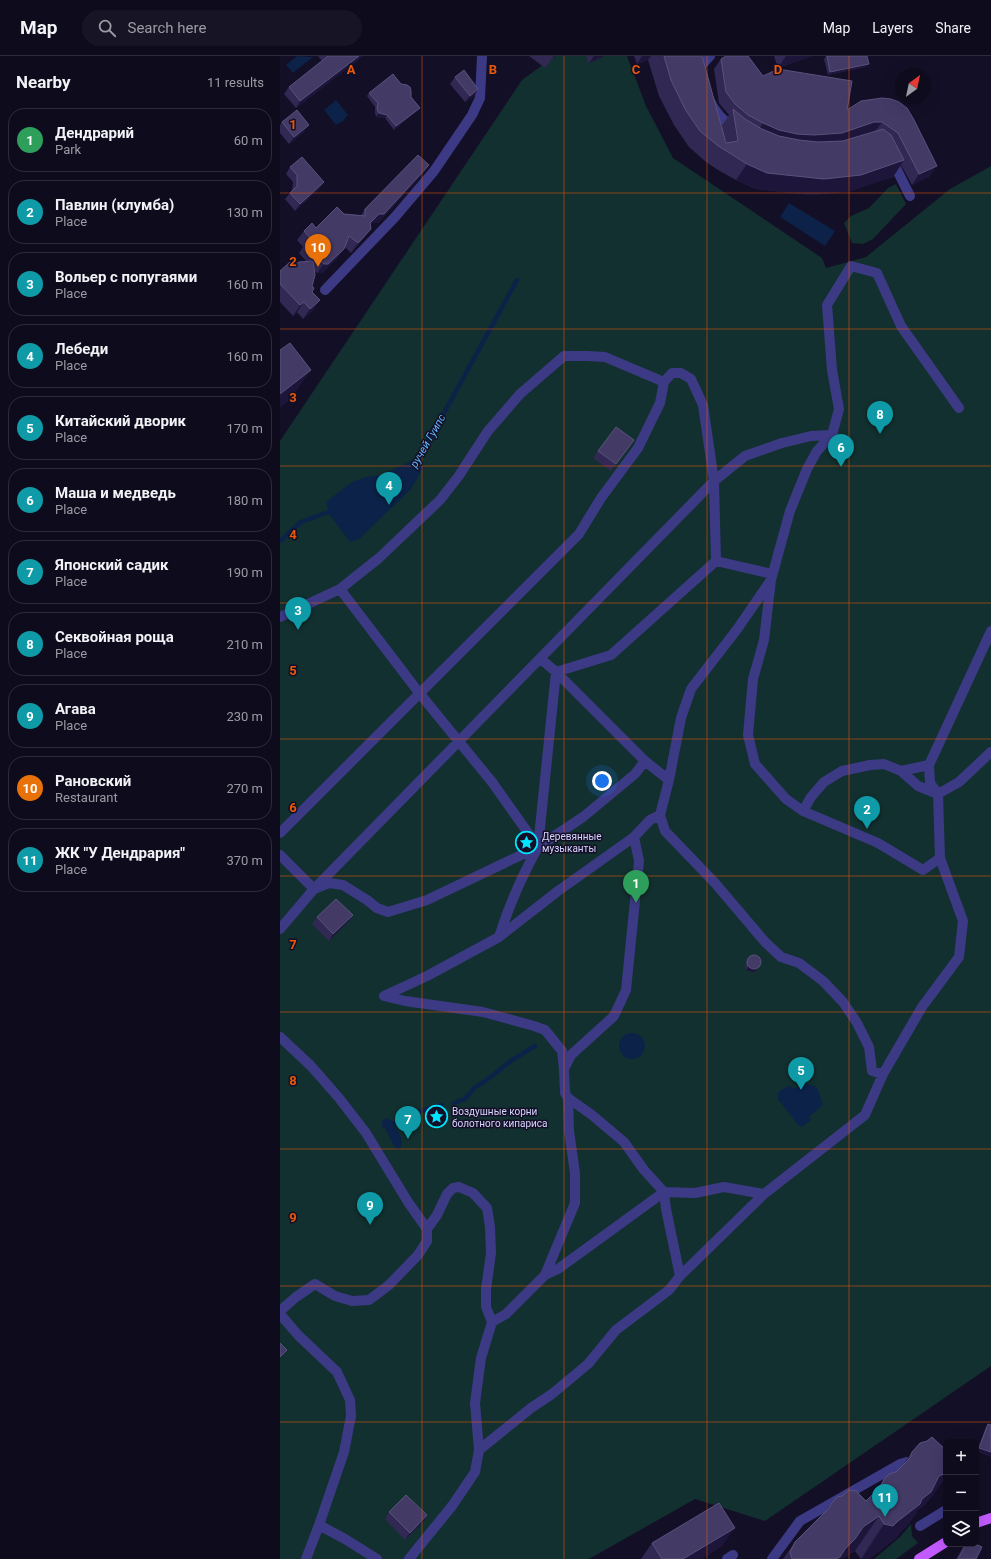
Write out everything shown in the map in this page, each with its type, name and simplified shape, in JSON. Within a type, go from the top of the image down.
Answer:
[{"type":"main road","points":[[979,1522],[991,1518]]},
{"type":"main road","points":[[919,1559],[943,1544]]},
{"type":"lane","points":[[325,290],[394,217],[434,171],[472,115],[480,98],[482,56]]},
{"type":"lane","points":[[702,80],[700,67],[710,56]]},
{"type":"lane","points":[[706,93],[713,107],[729,125],[745,135]]},
{"type":"lane","points":[[885,147],[910,196]]},
{"type":"lane","points":[[940,858],[923,870],[878,843],[803,811],[786,799],[755,764],[748,735],[753,679],[764,640],[772,577],[790,511],[807,469],[817,451],[832,435],[839,409],[832,370],[827,305],[851,266],[877,273],[901,326],[959,408]]},
{"type":"lane","points":[[280,617],[340,589],[379,558],[440,500],[458,477],[488,431],[520,394],[564,356],[605,357],[664,382]]},
{"type":"lane","points":[[280,833],[579,534],[601,498],[638,448],[660,402],[664,382],[672,373],[681,373],[691,379],[704,405],[714,481],[716,561],[611,655],[556,672]]},
{"type":"lane","points":[[280,929],[314,889],[714,481],[745,456],[782,443],[811,436],[832,435]]},
{"type":"lane","points":[[716,561],[772,577]]},
{"type":"lane","points":[[772,577],[738,628],[691,689],[681,718],[669,780],[660,816],[665,831],[715,883],[765,942],[781,957],[799,963],[823,981],[843,1002],[857,1023],[869,1047],[872,1071],[883,1074]]},
{"type":"lane","points":[[340,589],[420,694],[492,782],[538,847]]},
{"type":"lane","points":[[480,1450],[588,1364],[616,1330],[669,1290],[680,1276],[764,1194],[865,1115],[883,1074],[922,1007],[959,957],[963,921],[940,858],[938,794],[930,783],[929,765],[991,631]]},
{"type":"lane","points":[[540,660],[556,672],[645,761],[669,780]]},
{"type":"lane","points":[[499,937],[510,903],[538,847],[556,672]]},
{"type":"lane","points":[[938,794],[959,782],[991,752]]},
{"type":"lane","points":[[314,889],[329,883],[343,885],[377,908],[388,912],[427,900],[538,847],[583,818],[635,774],[645,761]]},
{"type":"lane","points":[[803,811],[811,797],[824,782],[842,771],[884,764],[901,771],[918,786],[938,794]]},
{"type":"lane","points":[[901,771],[929,765]]},
{"type":"lane","points":[[660,816],[650,820],[634,837],[558,891],[499,937],[427,976],[384,996],[406,1001],[483,1012],[545,1030],[562,1050],[565,1093],[568,1098],[592,1115],[624,1142],[644,1170],[664,1192],[680,1276]]},
{"type":"lane","points":[[564,1069],[571,1056],[614,1016],[626,990],[639,861],[634,837]]},
{"type":"lane","points":[[280,855],[314,889]]},
{"type":"lane","points":[[280,1037],[311,1066],[366,1132],[408,1202],[427,1229],[427,1241],[418,1255],[389,1285],[369,1300],[352,1301],[335,1296],[316,1284],[296,1297],[280,1312],[298,1335],[337,1372],[350,1400],[351,1416],[344,1452],[306,1559]]},
{"type":"lane","points":[[545,1275],[575,1203],[575,1172],[568,1098]]},
{"type":"lane","points":[[409,1559],[456,1501],[475,1472],[480,1450],[475,1403],[482,1358],[492,1322],[486,1307],[486,1289],[491,1253],[490,1227],[487,1208],[473,1193],[459,1187],[453,1188],[447,1194],[437,1215],[427,1229]]},
{"type":"lane","points":[[492,1322],[506,1314],[545,1275],[558,1269],[664,1192],[695,1193],[724,1187],[764,1194]]},
{"type":"lane","points":[[772,1559],[800,1521],[900,1464],[907,1462],[927,1465]]},
{"type":"lane","points":[[920,1526],[944,1511]]},
{"type":"lane","points":[[319,1525],[377,1559]]},
{"type":"green space","points":[[555,56],[627,56],[646,106],[673,158],[822,258],[826,268],[866,257],[950,189],[991,166],[991,1366],[765,1521],[695,1499],[589,1559],[280,1559],[280,441],[522,80]]},
{"type":"green space","points":[[896,184],[906,204],[873,239],[863,244],[852,243],[844,223],[851,216],[869,208],[888,188]]},
{"type":"green space","points":[[911,1524],[912,1536],[918,1543],[896,1559],[874,1559],[900,1537]]},
{"type":"water","points":[[297,56],[313,57],[293,73],[286,65]]},
{"type":"water","points":[[336,100],[348,115],[344,119],[345,120],[336,125],[324,110]]},
{"type":"water","points":[[789,203],[835,231],[825,246],[780,217]]},
{"type":"water","points":[[415,459],[422,461],[423,468],[411,489],[359,539],[350,542],[329,514],[326,502],[352,482],[366,477],[382,475]]},
{"type":"water","points":[[632,1033],[641,1037],[645,1046],[641,1055],[632,1059],[623,1055],[619,1046],[623,1037]]},
{"type":"water","points":[[803,1083],[817,1087],[823,1105],[809,1117],[811,1120],[802,1127],[798,1125],[778,1099],[778,1092],[790,1085],[792,1088],[800,1087]]},
{"type":"water","points":[[387,1118],[396,1123],[396,1128],[402,1141],[400,1149],[396,1149],[385,1128],[382,1127],[382,1121]]},
{"type":"building","points":[[328,56],[359,56],[300,101],[289,87]]},
{"type":"building","points":[[664,56],[702,56],[726,143],[738,141],[733,109],[745,119],[762,129],[779,136],[799,140],[818,142],[843,141],[883,129],[891,135],[904,160],[861,175],[824,179],[767,173],[747,164],[717,145],[700,131],[685,109],[671,80]]},
{"type":"building","points":[[726,56],[748,56],[763,76],[778,69],[852,81],[847,110],[861,101],[882,98],[895,100],[895,104],[902,104],[907,108],[937,166],[919,174],[898,133],[882,122],[874,122],[842,133],[814,135],[797,134],[779,130],[763,123],[748,115],[735,104],[726,92],[721,59]]},
{"type":"building","points":[[827,56],[867,56],[869,64],[830,72]]},
{"type":"building","points":[[464,70],[478,89],[470,96],[455,77]]},
{"type":"building","points":[[393,74],[401,84],[410,87],[411,97],[420,108],[396,126],[387,115],[379,113],[377,109],[378,103],[369,93]]},
{"type":"building","points":[[297,110],[309,125],[294,137],[282,122]]},
{"type":"building","points":[[418,155],[429,165],[384,214],[379,214],[370,223],[371,229],[358,243],[349,236],[344,249],[328,264],[324,264],[305,244],[311,239],[304,231],[312,223],[316,228],[337,207],[344,214],[365,216],[365,209]]},
{"type":"building","points":[[302,157],[324,182],[300,204],[290,193],[297,186],[297,175],[290,167]]},
{"type":"building","points":[[313,261],[315,275],[312,286],[314,288],[312,292],[320,300],[310,309],[304,302],[300,305],[280,284],[280,271],[290,262],[293,266],[299,262]]},
{"type":"building","points":[[290,343],[311,370],[280,394],[280,350]]},
{"type":"building","points":[[616,427],[634,440],[616,464],[598,451]]},
{"type":"building","points":[[336,899],[353,915],[333,934],[317,917]]},
{"type":"building","points":[[754,955],[759,957],[761,962],[759,967],[754,969],[749,967],[747,962],[749,957]]},
{"type":"building","points":[[280,1343],[287,1350],[280,1357]]},
{"type":"building","points":[[988,1424],[991,1425],[991,1452],[979,1448]]},
{"type":"building","points":[[932,1437],[943,1447],[943,1474],[939,1476],[931,1492],[922,1499],[920,1504],[893,1526],[884,1524],[879,1516],[863,1527],[840,1557],[836,1559],[792,1559],[790,1552],[795,1542],[829,1508],[837,1497],[842,1496],[849,1490],[856,1491],[866,1501],[881,1486],[884,1479],[889,1474],[896,1472],[910,1458],[912,1452],[920,1443],[927,1441]]},
{"type":"building","points":[[406,1495],[427,1515],[410,1533],[389,1512]]},
{"type":"building","points":[[719,1503],[735,1528],[683,1559],[662,1559],[652,1543]]},
{"type":"building","points":[[979,1546],[982,1547],[976,1559],[958,1559],[964,1547],[979,1547]]},
{"type":"waterway","name":"ручей Гуипс","points":[[416,464],[517,280]]},
{"type":"waterway","name":"ручей Гуипс","points":[[280,541],[301,522],[334,510]]},
{"type":"waterway","points":[[454,1103],[465,1099],[475,1087],[484,1082],[512,1060],[535,1046]]},
{"type":"waterway","points":[[396,1123],[421,1111],[442,1105]]},
{"type":"place","name":"Рановский","points":[[318,267]]},
{"type":"place","name":"Секвойная роща","points":[[880,434]]},
{"type":"place","name":"Маша и медведь","points":[[841,467]]},
{"type":"place","name":"Лебеди","points":[[389,505]]},
{"type":"place","name":"Вольер с попугаями","points":[[298,630]]},
{"type":"place","name":"Павлин (клумба)","points":[[867,829]]},
{"type":"place","name":"Деревянные музыканты","points":[[526,842]]},
{"type":"place","name":"Дендрарий","points":[[636,903]]},
{"type":"place","name":"Китайский дворик","points":[[801,1090]]},
{"type":"place","name":"Воздушные корни болотного кипариса","points":[[436,1117]]},
{"type":"place","name":"Японский садик","points":[[408,1139]]},
{"type":"place","name":"Агава","points":[[370,1225]]},
{"type":"place","name":"ЖК \"У Дендрария\"","points":[[885,1517]]}]
